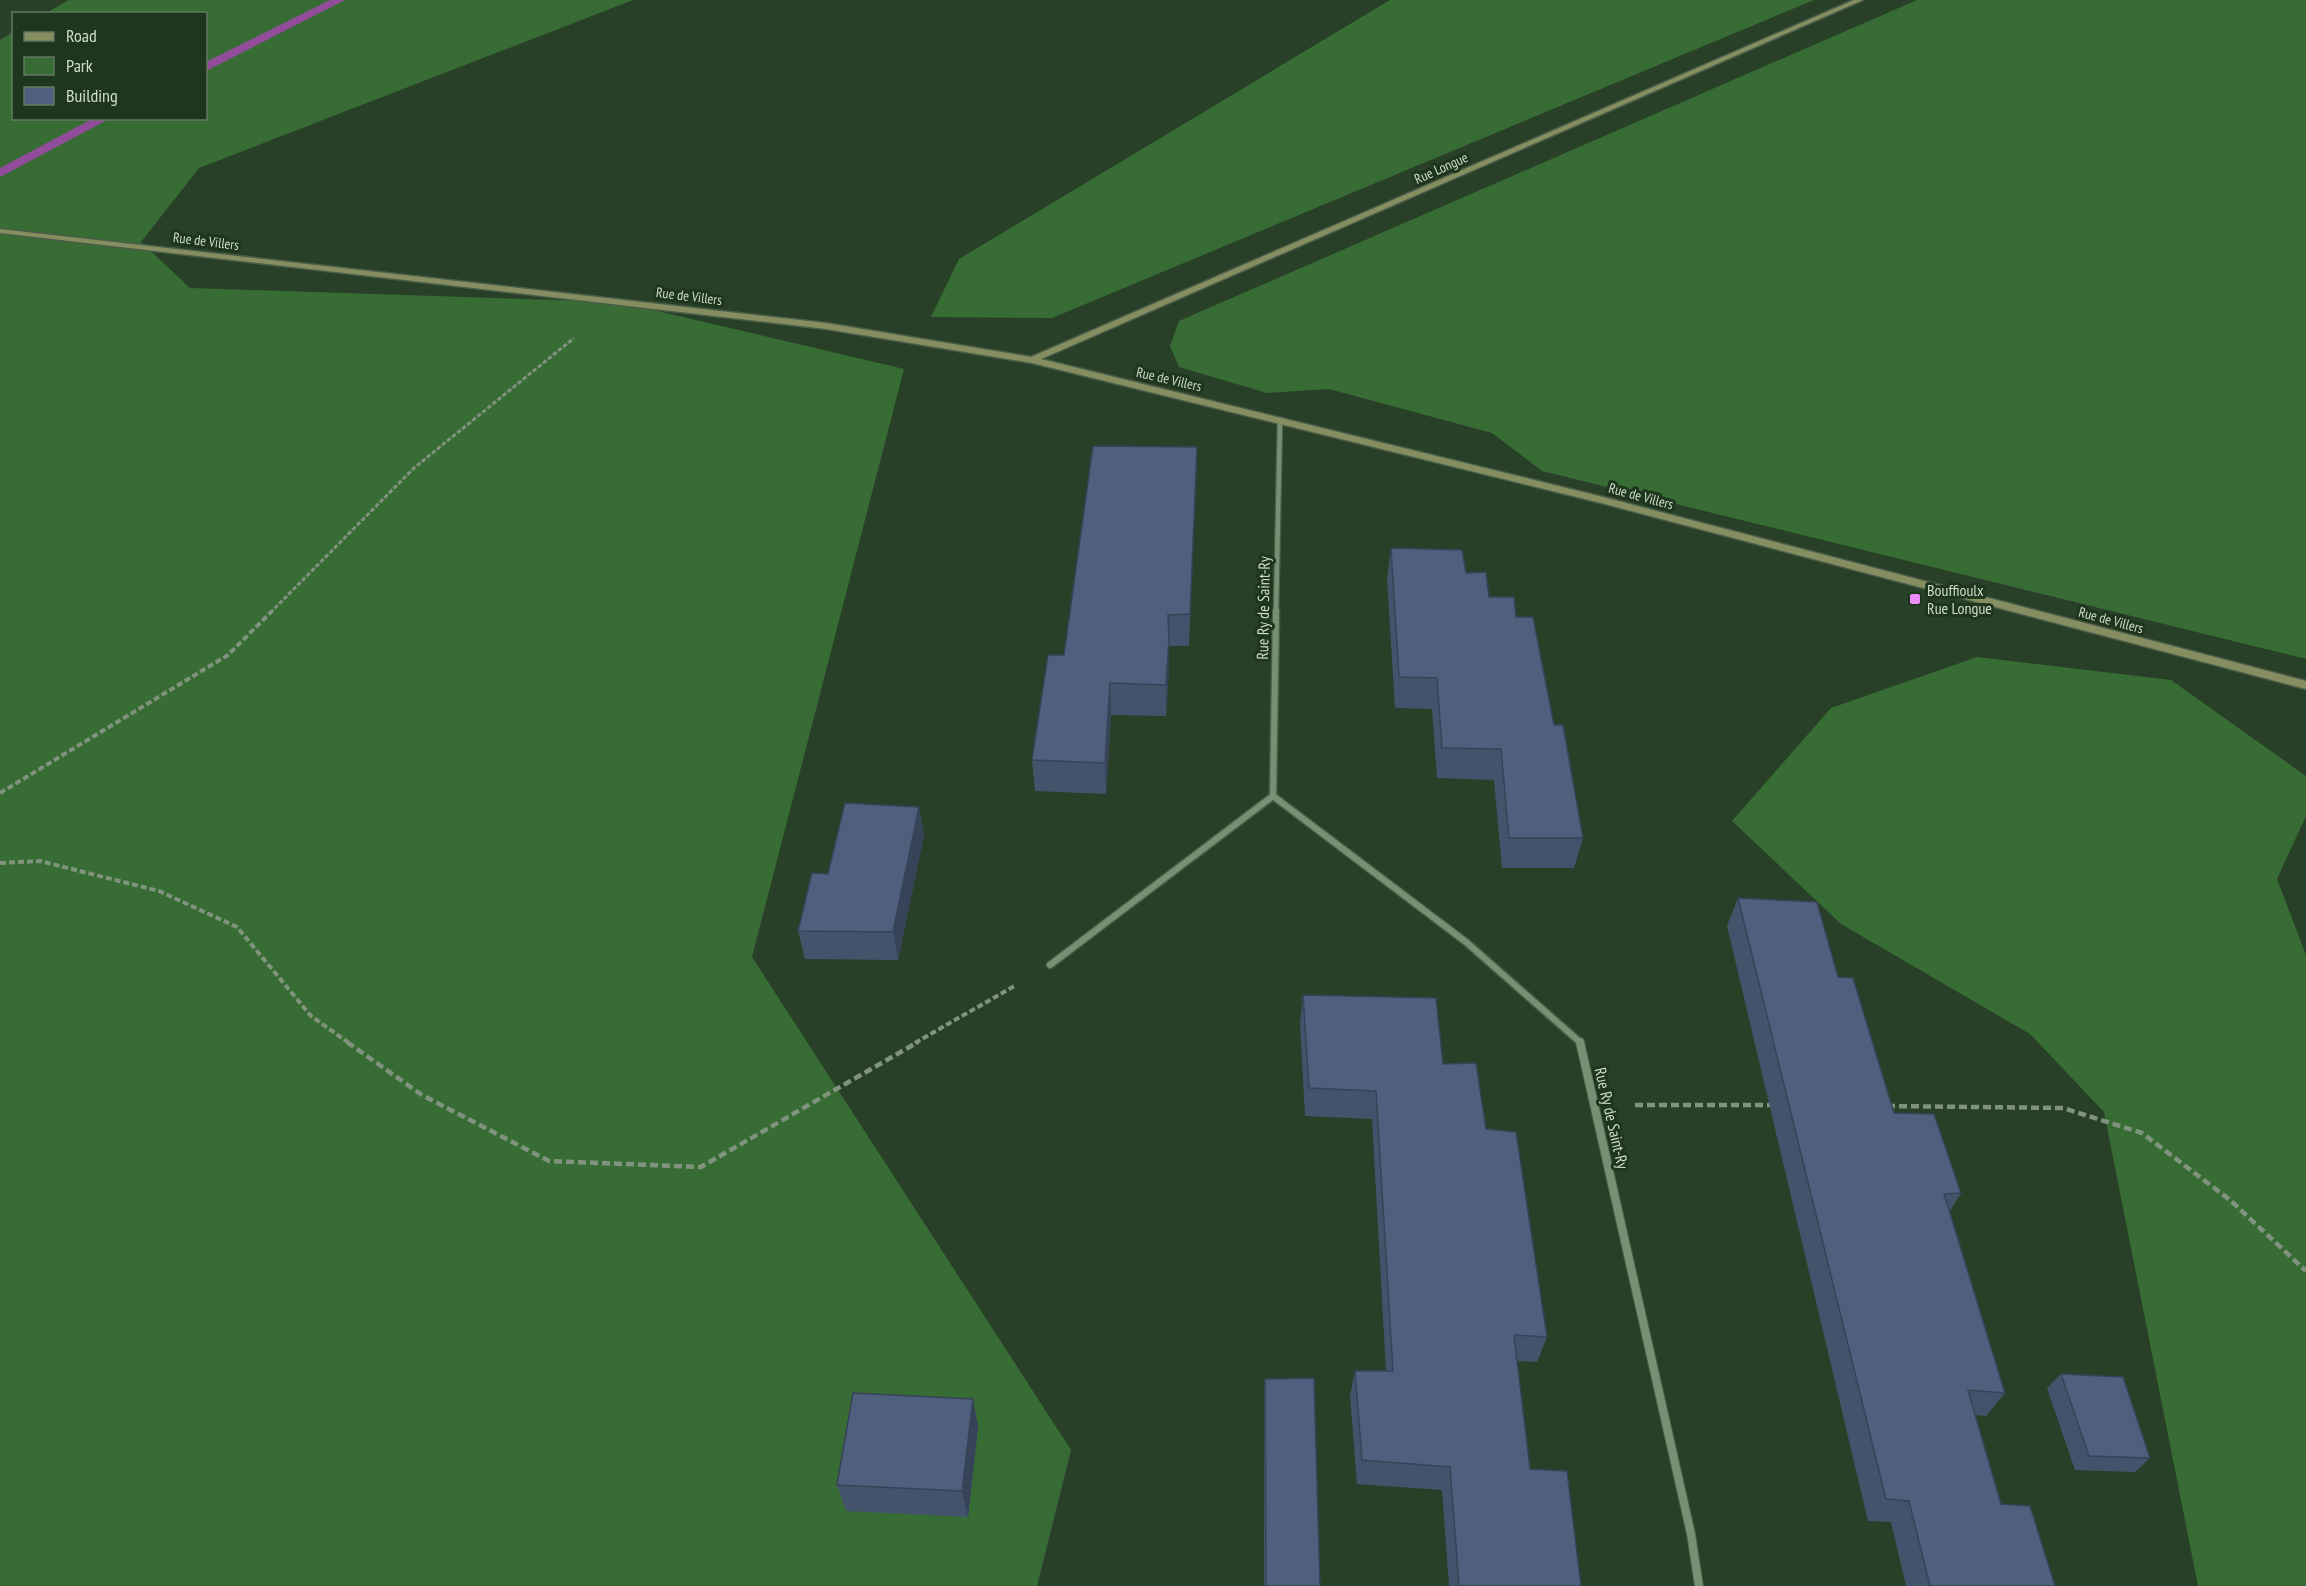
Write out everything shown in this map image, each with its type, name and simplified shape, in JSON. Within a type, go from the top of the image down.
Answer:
[{"type":"street","name":"Rue Longue","points":[[1032,360],[1860,0]]},
{"type":"street","name":"Rue de Villers","points":[[0,231],[826,326],[1032,360],[1603,500],[2306,685]]},
{"type":"street","name":"Rue Ry de Saint-Ry","points":[[1280,420],[1273,796],[1466,942],[1581,1043],[1691,1534],[1699,1586]]},
{"type":"street","points":[[1050,965],[1273,796]]},
{"type":"path","points":[[0,793],[228,655],[414,468],[619,302]]},
{"type":"path","points":[[0,863],[40,861],[159,891],[237,927],[311,1016],[422,1095],[549,1161],[701,1167],[1050,965]]},
{"type":"path","points":[[1595,1105],[1783,1105]]},
{"type":"path","points":[[1876,1106],[2063,1108],[2142,1133],[2230,1200],[2306,1271]]},
{"type":"green space","points":[[69,0],[633,0],[199,168],[141,242],[190,288],[619,302],[904,369],[752,957],[1071,1450],[1037,1586],[0,1586],[0,40],[12,33],[12,120],[207,120],[207,12],[48,12]]},
{"type":"green space","points":[[1390,0],[1814,0],[1052,318],[931,317],[959,259]]},
{"type":"green space","points":[[1917,0],[2306,0],[2306,659],[1542,471],[1492,433],[1329,389],[1267,393],[1179,367],[1170,346],[1179,321]]},
{"type":"green space","points":[[1977,657],[2171,680],[2306,776],[2306,816],[2277,879],[2306,955],[2306,1586],[2198,1586],[2104,1112],[2030,1034],[1841,924],[1732,821],[1831,708]]},
{"type":"building","points":[[1093,446],[1197,447],[1190,614],[1168,615],[1166,685],[1110,683],[1105,763],[1032,760],[1048,655],[1064,655]]},
{"type":"building","points":[[1391,548],[1462,550],[1466,573],[1486,572],[1489,597],[1514,597],[1516,617],[1533,617],[1554,725],[1563,725],[1583,838],[1509,838],[1501,749],[1442,748],[1437,678],[1399,677]]},
{"type":"building","points":[[845,803],[919,807],[893,932],[798,931],[812,873],[828,874]]},
{"type":"building","points":[[1738,898],[1817,902],[1838,977],[1853,978],[1894,1113],[1934,1114],[1961,1193],[1944,1194],[2005,1393],[1968,1390],[2001,1504],[2030,1506],[2055,1586],[1930,1586],[1909,1501],[1886,1499]]},
{"type":"building","points":[[1303,995],[1436,998],[1443,1064],[1476,1063],[1486,1129],[1516,1132],[1547,1337],[1514,1335],[1530,1469],[1567,1471],[1581,1586],[1459,1586],[1450,1467],[1362,1460],[1355,1371],[1393,1371],[1376,1091],[1309,1088]]},
{"type":"building","points":[[2061,1374],[2123,1377],[2150,1458],[2089,1456]]},
{"type":"building","points":[[1314,1378],[1320,1586],[1266,1586],[1265,1379]]},
{"type":"building","points":[[853,1393],[973,1399],[962,1491],[837,1485]]},
{"type":"waterway","points":[[207,66],[339,0]]},
{"type":"waterway","points":[[0,173],[101,120]]},
{"type":"place","name":"Bouffioulx Rue Longue","points":[[1915,599]]}]
